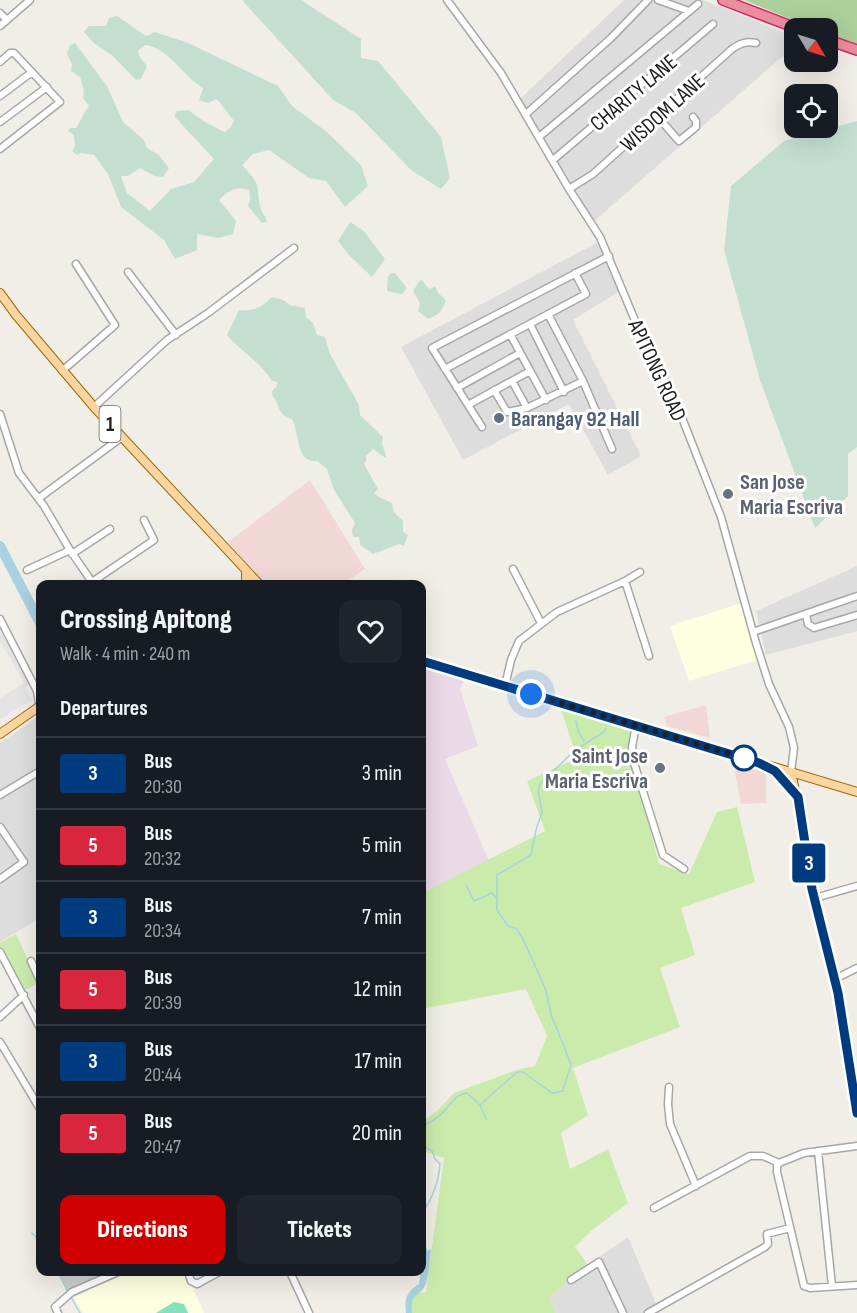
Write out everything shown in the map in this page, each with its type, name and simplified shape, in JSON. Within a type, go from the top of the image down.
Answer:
[{"type":"highway","points":[[723,0],[784,23]]},
{"type":"highway","points":[[838,43],[857,50]]},
{"type":"main road","name":"1","points":[[0,293],[62,371],[255,580]]},
{"type":"main road","points":[[246,571],[246,580]]},
{"type":"main road","points":[[426,662],[857,792]]},
{"type":"main road","points":[[0,734],[36,710]]},
{"type":"main road","points":[[766,765],[784,780],[798,797]]},
{"type":"main road","points":[[791,772],[798,797],[814,898],[835,979],[857,1113]]},
{"type":"street","name":"APITONG ROAD","points":[[447,0],[501,73],[600,237],[639,330],[675,400],[721,517],[769,684],[793,739],[791,772]]},
{"type":"street","points":[[526,114],[611,38],[648,0]]},
{"type":"street","points":[[658,0],[689,12]]},
{"type":"street","points":[[0,27],[26,1]]},
{"type":"street","points":[[539,137],[698,4]]},
{"type":"street","points":[[0,13],[7,20]]},
{"type":"street","name":"CHARITY LANE","points":[[553,160],[713,24]]},
{"type":"street","name":"WISDOM LANE","points":[[569,189],[592,174],[732,49],[748,42],[756,44]]},
{"type":"street","points":[[0,62],[10,53],[14,53],[60,100],[59,104],[0,149]]},
{"type":"street","points":[[0,96],[32,72]]},
{"type":"street","points":[[0,122],[47,87]]},
{"type":"street","points":[[657,116],[679,141],[696,127],[693,117]]},
{"type":"street","points":[[94,407],[167,340],[294,248]]},
{"type":"street","points":[[482,427],[432,348],[609,256]]},
{"type":"street","points":[[62,371],[115,325],[76,264]]},
{"type":"street","points":[[128,272],[176,335]]},
{"type":"street","points":[[445,369],[586,294],[575,273]]},
{"type":"street","points":[[548,314],[583,381],[612,448]]},
{"type":"street","points":[[530,324],[564,392]]},
{"type":"street","points":[[510,334],[546,400]]},
{"type":"street","points":[[457,388],[520,353]]},
{"type":"street","points":[[468,405],[530,370]]},
{"type":"street","points":[[512,381],[527,408]]},
{"type":"street","points":[[494,390],[507,412],[527,408],[583,381]]},
{"type":"street","points":[[0,414],[19,473],[39,498],[71,552],[91,580]]},
{"type":"street","points":[[39,498],[122,437]]},
{"type":"street","points":[[97,580],[154,540],[144,520]]},
{"type":"street","points":[[27,570],[71,552],[110,529]]},
{"type":"street","points":[[513,569],[541,623]]},
{"type":"street","points":[[505,686],[511,660],[519,641],[557,612],[640,572]]},
{"type":"street","points":[[625,581],[649,656]]},
{"type":"street","points":[[753,632],[857,596]]},
{"type":"street","points":[[806,615],[808,624],[814,628],[857,615]]},
{"type":"street","points":[[0,620],[36,687]]},
{"type":"street","points":[[636,725],[632,747],[635,766],[663,855],[684,869]]},
{"type":"street","points":[[0,795],[36,773]]},
{"type":"street","points":[[0,827],[24,862],[0,879]]},
{"type":"street","points":[[814,898],[857,886]]},
{"type":"street","points":[[0,952],[36,1020]]},
{"type":"street","points":[[30,961],[36,973]]},
{"type":"street","points":[[835,979],[857,968]]},
{"type":"street","points":[[0,1017],[24,995]]},
{"type":"street","points":[[0,1042],[36,1102]]},
{"type":"street","points":[[669,1087],[670,1124],[696,1186]]},
{"type":"street","points":[[654,1208],[750,1156],[763,1156],[779,1163],[804,1153],[857,1146]]},
{"type":"street","points":[[818,1151],[832,1286]]},
{"type":"street","points":[[779,1163],[777,1172],[804,1286],[857,1285]]},
{"type":"street","points":[[648,1313],[657,1311],[765,1247],[768,1244],[767,1234],[790,1227]]},
{"type":"street","points":[[571,1280],[597,1262],[601,1263],[623,1313]]},
{"type":"street","points":[[58,1313],[55,1307],[72,1292],[109,1276]]},
{"type":"street","points":[[190,1276],[197,1284],[212,1276]]},
{"type":"street","points":[[292,1276],[309,1313]]},
{"type":"shaded area","points":[[242,0],[301,0],[361,39],[361,58],[378,61],[441,137],[450,178],[441,189],[411,170],[356,113],[333,100]]},
{"type":"shaded area","points":[[624,0],[703,0],[784,33],[784,55],[592,223],[520,99]]},
{"type":"shaded area","points":[[117,16],[146,36],[155,32],[188,43],[278,86],[292,106],[327,132],[361,165],[368,186],[345,207],[326,181],[309,178],[269,150],[253,154],[242,165],[257,185],[260,206],[267,222],[262,223],[248,206],[249,190],[240,188],[232,190],[219,200],[236,221],[233,234],[219,238],[197,234],[197,250],[175,259],[164,240],[121,207],[108,174],[94,155],[81,153],[77,155],[72,151],[75,146],[74,135],[68,131],[70,128],[76,128],[89,106],[83,98],[84,90],[80,77],[71,71],[72,64],[67,54],[70,45],[75,43],[107,86],[123,122],[144,140],[147,148],[159,155],[169,168],[163,177],[155,176],[140,168],[128,176],[121,176],[127,193],[150,211],[171,189],[194,182],[214,159],[174,116],[177,111],[188,110],[224,132],[234,121],[217,99],[208,103],[199,100],[203,88],[162,52],[146,45],[138,50],[139,56],[147,66],[141,79],[136,80],[113,56],[95,44],[84,32],[89,26],[106,26],[109,18]]},
{"type":"shaded area","points":[[857,121],[857,447],[848,454],[848,496],[815,528],[760,380],[724,250],[731,186],[784,141],[795,138],[838,138],[838,126]]},
{"type":"shaded area","points":[[350,222],[364,231],[385,259],[372,277],[338,241]]},
{"type":"shaded area","points":[[598,242],[621,290],[573,320],[641,456],[608,475],[569,404],[463,460],[401,347]]},
{"type":"shaded area","points":[[391,273],[395,273],[407,288],[402,294],[387,291],[388,277]]},
{"type":"shaded area","points":[[421,279],[429,289],[435,286],[438,293],[446,300],[440,312],[428,319],[418,311],[420,303],[413,291]]},
{"type":"shaded area","points":[[272,297],[290,305],[305,308],[306,317],[313,323],[317,335],[325,337],[330,354],[359,405],[360,415],[383,437],[382,443],[387,459],[373,449],[366,456],[364,464],[378,489],[374,493],[392,503],[394,512],[403,521],[403,532],[408,535],[404,546],[399,544],[373,554],[360,545],[359,537],[353,537],[352,530],[355,523],[334,490],[327,469],[317,461],[305,457],[299,446],[292,419],[281,413],[272,395],[277,382],[272,381],[262,368],[227,335],[239,310],[257,308]]},
{"type":"shaded area","points":[[310,480],[365,569],[348,580],[262,580],[228,542]]},
{"type":"shaded area","points":[[857,566],[857,631],[766,655],[756,611]]},
{"type":"shaded area","points":[[742,603],[757,660],[689,681],[670,626]]},
{"type":"shaded area","points":[[0,631],[29,684],[26,687],[32,700],[0,719],[0,698],[24,683],[0,641]]},
{"type":"shaded area","points":[[426,669],[464,680],[460,689],[478,746],[445,759],[489,861],[426,891]]},
{"type":"shaded area","points":[[706,705],[710,738],[667,726],[664,717]]},
{"type":"shaded area","points":[[36,718],[36,920],[0,942],[0,743]]},
{"type":"shaded area","points":[[733,761],[766,771],[766,803],[741,804]]},
{"type":"shaded area","points":[[628,1237],[660,1313],[556,1313],[549,1297],[588,1265]]},
{"type":"shaded area","points":[[60,1276],[99,1276],[67,1291]]},
{"type":"shaded area","points":[[119,1276],[188,1276],[204,1313],[83,1313],[74,1298]]},
{"type":"green space","points":[[744,0],[857,0],[857,44],[838,37],[838,18],[788,18]]},
{"type":"green space","points":[[561,709],[632,732],[630,749],[659,864],[689,874],[717,812],[737,807],[755,882],[681,908],[695,955],[660,968],[680,1027],[573,1068],[588,1115],[561,1133],[570,1169],[608,1149],[628,1203],[591,1231],[575,1247],[588,1265],[549,1297],[556,1313],[411,1313],[409,1294],[426,1292],[444,1158],[426,1152],[426,1119],[454,1093],[517,1070],[535,1066],[547,1036],[526,989],[426,1008],[426,891],[545,831],[527,781],[577,758]]},
{"type":"green space","points":[[16,934],[36,977],[36,985],[24,991],[0,948],[0,943]]},
{"type":"green space","points":[[174,1302],[184,1304],[188,1313],[156,1313]]},
{"type":"water","points":[[431,1249],[426,1284],[412,1301],[412,1313],[406,1313],[407,1296],[419,1284],[420,1276],[426,1276],[426,1252]]},
{"type":"waterway","points":[[0,546],[36,615]]},
{"type":"waterway","points":[[576,721],[578,731],[584,741]]},
{"type":"waterway","points":[[580,747],[604,732],[605,729]]},
{"type":"waterway","points":[[426,1124],[463,1094],[467,1093],[480,1105],[517,1072],[523,1072],[552,1093],[563,1091],[571,1064],[552,1017],[545,988],[524,941],[517,929],[508,926],[497,910],[497,875],[531,855],[542,812],[538,790],[541,783],[572,753]]},
{"type":"waterway","points":[[466,885],[474,901],[492,893],[497,899]]},
{"type":"waterway","points":[[480,1105],[487,1120]]},
{"type":"waterway","points":[[426,1147],[432,1151],[440,1164],[434,1190],[426,1207]]},
{"type":"waterway","points":[[32,1233],[36,1237]]},
{"type":"waterway","points":[[60,1276],[68,1292]]},
{"type":"waterway","points":[[71,1297],[80,1313]]},
{"type":"bus line","name":"3","points":[[426,662],[766,765],[784,780],[798,797],[812,889],[838,993],[857,1113]]},
{"type":"place","name":"Barangay 92 Hall","points":[[499,418]]},
{"type":"place","name":"San Jose Maria Escriva","points":[[728,494]]},
{"type":"place","name":"Saint Jose Maria Escriva","points":[[660,768]]},
{"type":"route","points":[[531,694],[744,758]]}]
